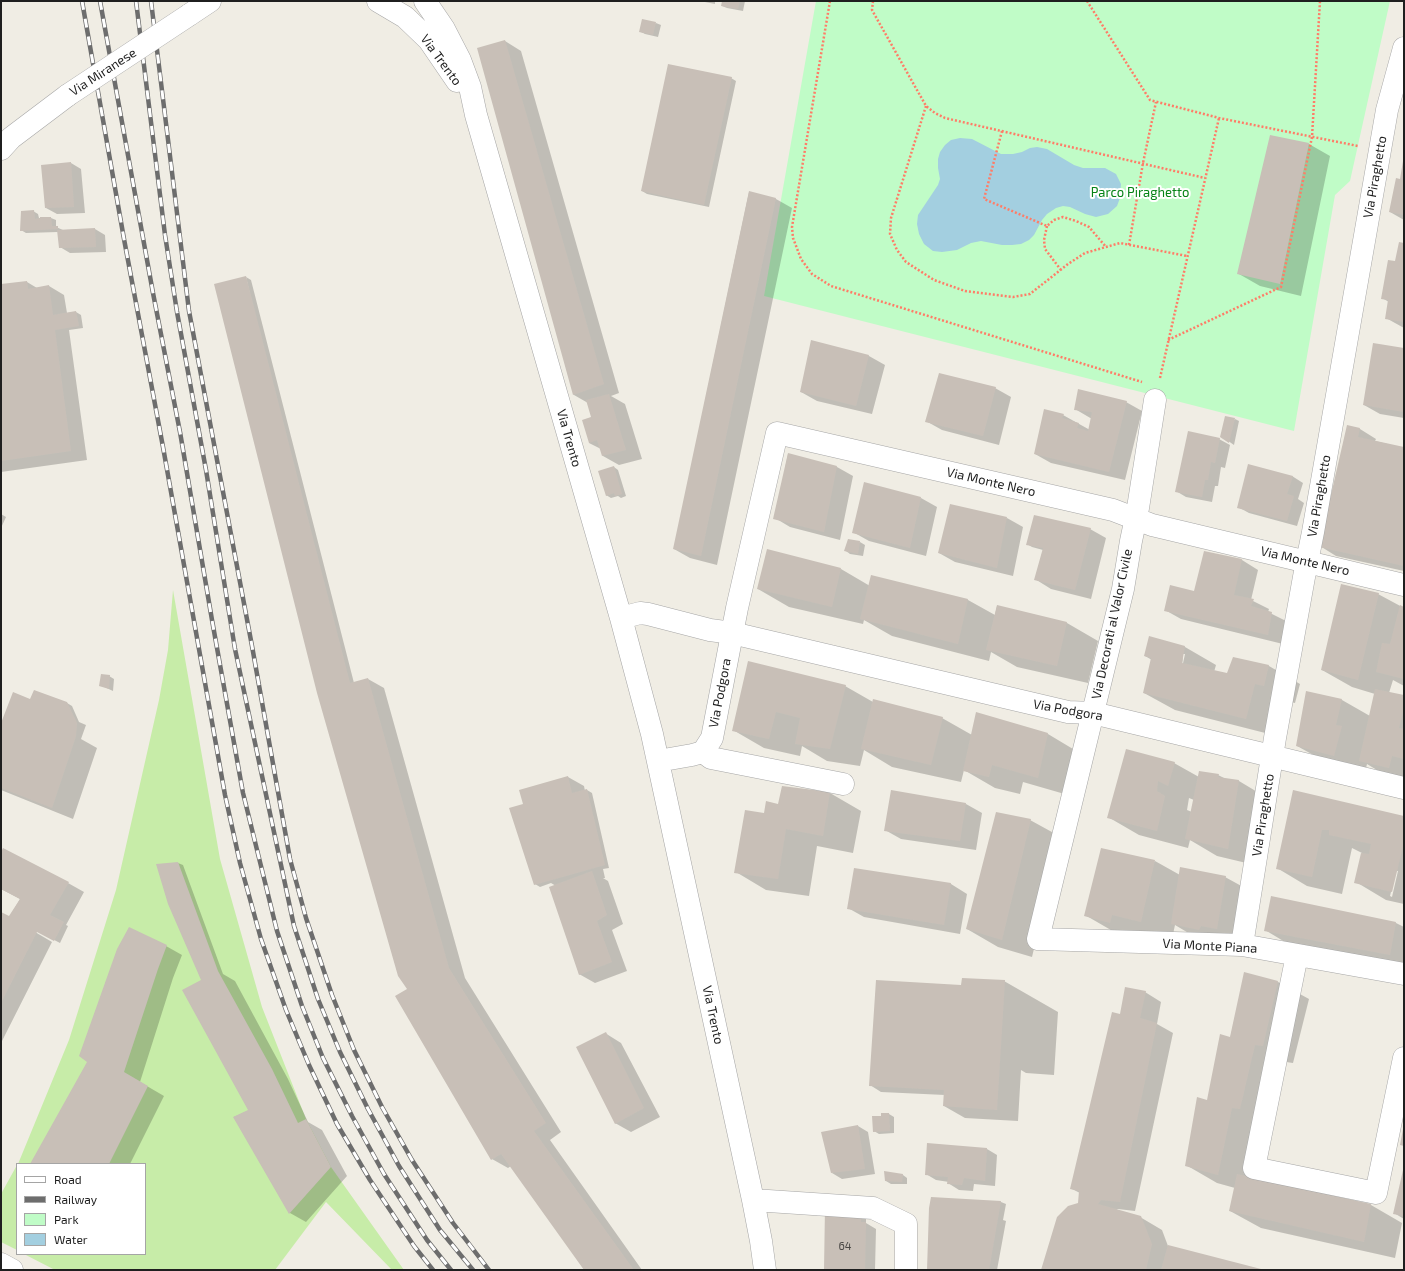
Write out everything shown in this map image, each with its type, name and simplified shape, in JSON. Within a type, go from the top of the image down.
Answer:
[{"type":"street","name":"Via Miranese","points":[[1,149],[11,138],[68,95],[210,1]]},
{"type":"street","name":"Via Trento","points":[[378,1],[405,16],[429,40],[462,90],[476,115]]},
{"type":"street","name":"Via Trento","points":[[425,1],[444,29],[460,60],[470,87],[476,115],[621,618],[658,761],[753,1200],[765,1270]]},
{"type":"street","name":"Via Piraghetto","points":[[1242,945],[1272,755],[1313,532],[1380,148],[1395,113],[1404,48]]},
{"type":"street","name":"Via Decorati al Valor Civile","points":[[1038,939],[1123,590],[1156,394]]},
{"type":"street","name":"Via Monte Nero","points":[[732,632],[776,432],[1113,510],[1152,525],[1404,585]]},
{"type":"street","name":"Via Podgora","points":[[621,618],[640,612],[710,630],[732,632],[1068,712],[1093,713],[1404,788]]},
{"type":"street","name":"Via Podgora","points":[[703,752],[712,738],[732,632]]},
{"type":"street","points":[[658,761],[703,752],[711,758],[843,784]]},
{"type":"street","name":"Via Monte Piana","points":[[1038,939],[1242,945],[1404,974]]},
{"type":"street","points":[[1297,955],[1254,1168],[1376,1193],[1404,1058]]},
{"type":"street","points":[[753,1200],[873,1208],[906,1224],[906,1270]]},
{"type":"street","points":[[1,1264],[12,1270]]},
{"type":"path","points":[[830,1],[792,227],[800,259],[812,274],[830,286],[1156,394],[1219,118]]},
{"type":"path","points":[[873,1],[872,10],[926,106],[945,118],[1205,178]]},
{"type":"path","points":[[1087,1],[1150,100],[1219,118],[1312,137],[1380,148]]},
{"type":"path","points":[[1168,340],[1281,287],[1312,137],[1320,1]]},
{"type":"path","points":[[1129,245],[1143,164],[1156,102]]},
{"type":"path","points":[[926,106],[891,218],[890,234],[897,250],[906,262],[934,280],[965,291],[1013,297],[1030,294],[1085,252],[1120,243],[1187,256]]},
{"type":"path","points":[[1002,131],[984,199],[1047,226]]},
{"type":"path","points":[[1060,270],[1045,249],[1044,240],[1047,226],[1054,220],[1063,217],[1089,227],[1106,247]]},
{"type":"green space","name":"Parco Piraghetto","points":[[816,1],[1390,1],[1350,181],[1335,195],[1294,431],[764,296]]},
{"type":"green space","points":[[173,590],[220,859],[262,1007],[306,1119],[331,1167],[404,1270],[392,1270],[326,1202],[275,1270],[55,1270],[26,1255],[146,1255],[146,1163],[18,1163],[69,1040],[116,890],[159,700],[168,650]]},
{"type":"green space","points":[[16,1167],[16,1250],[1,1242],[1,1194]]},
{"type":"water","points":[[960,138],[972,139],[1001,154],[1013,154],[1037,147],[1047,149],[1074,165],[1083,168],[1105,168],[1116,174],[1121,184],[1120,198],[1117,206],[1108,214],[1096,217],[1070,207],[1063,206],[1056,208],[1047,214],[1042,220],[1034,235],[1029,240],[1021,244],[1002,245],[981,241],[971,243],[957,250],[942,252],[933,251],[924,244],[919,234],[917,224],[918,215],[938,185],[940,179],[938,159],[940,152],[951,140]]},
{"type":"building","points":[[722,1],[740,1],[738,9],[721,6]]},
{"type":"building","points":[[642,19],[656,22],[653,35],[639,32]]},
{"type":"building","points":[[505,40],[604,384],[573,395],[477,48]]},
{"type":"building","points":[[668,64],[732,77],[704,205],[641,191]]},
{"type":"building","points":[[1270,135],[1309,143],[1280,284],[1237,274]]},
{"type":"building","points":[[1403,161],[1404,215],[1389,212],[1396,178],[1400,179]]},
{"type":"building","points":[[71,162],[74,207],[45,208],[41,165]]},
{"type":"building","points":[[749,191],[776,198],[701,556],[673,549]]},
{"type":"building","points":[[34,210],[35,219],[40,217],[51,217],[52,226],[58,226],[58,229],[20,231],[21,211]]},
{"type":"building","points":[[95,228],[96,247],[59,248],[57,230]]},
{"type":"building","points":[[1399,242],[1404,243],[1404,322],[1385,319],[1388,300],[1381,299],[1388,260],[1395,261]]},
{"type":"building","points":[[246,276],[350,683],[368,678],[449,968],[546,1123],[534,1131],[634,1270],[584,1270],[501,1154],[491,1160],[395,996],[407,989],[398,976],[317,693],[214,284]]},
{"type":"building","points":[[27,281],[28,289],[49,285],[53,315],[76,311],[79,326],[55,330],[71,451],[1,461],[1,284]]},
{"type":"building","points":[[811,340],[869,355],[856,406],[800,392]]},
{"type":"building","points":[[1373,343],[1404,348],[1404,412],[1363,405]]},
{"type":"building","points":[[939,373],[996,387],[983,436],[925,422]]},
{"type":"building","points":[[1078,389],[1127,401],[1109,472],[1034,454],[1044,409],[1064,414],[1062,418],[1079,423],[1077,428],[1088,431],[1092,412],[1074,410]]},
{"type":"building","points":[[609,394],[626,450],[602,456],[597,440],[589,443],[582,420],[591,417],[586,400]]},
{"type":"building","points":[[1225,416],[1235,418],[1229,443],[1220,437]]},
{"type":"building","points":[[1347,425],[1360,428],[1358,437],[1404,447],[1404,566],[1319,547]]},
{"type":"building","points":[[1188,431],[1220,438],[1215,463],[1211,462],[1208,480],[1205,480],[1202,497],[1175,492]]},
{"type":"building","points":[[788,453],[837,466],[824,532],[773,519]]},
{"type":"building","points":[[1248,464],[1293,476],[1287,494],[1294,496],[1287,521],[1237,508]]},
{"type":"building","points":[[614,466],[622,494],[615,496],[614,493],[606,496],[598,471]]},
{"type":"building","points":[[864,482],[921,497],[910,548],[852,533]]},
{"type":"building","points":[[950,504],[1007,517],[997,568],[938,553]]},
{"type":"building","points":[[1034,515],[1091,528],[1075,590],[1034,580],[1043,548],[1026,545]]},
{"type":"building","points":[[848,539],[860,541],[858,554],[844,551]]},
{"type":"building","points":[[767,549],[841,568],[832,607],[757,589]]},
{"type":"building","points":[[1204,551],[1242,559],[1234,595],[1254,599],[1251,606],[1272,612],[1268,635],[1164,611],[1170,585],[1194,591]]},
{"type":"building","points":[[871,575],[968,599],[958,644],[860,619]]},
{"type":"building","points":[[1341,584],[1379,593],[1358,680],[1321,670]]},
{"type":"building","points":[[997,605],[1067,622],[1057,666],[986,650]]},
{"type":"building","points":[[1400,605],[1404,607],[1404,679],[1376,672],[1382,643],[1390,644]]},
{"type":"building","points":[[1149,636],[1185,646],[1182,663],[1227,673],[1233,657],[1269,665],[1264,686],[1255,684],[1246,719],[1143,693],[1151,658],[1144,656]]},
{"type":"building","points":[[748,661],[846,685],[830,749],[795,744],[800,718],[776,712],[769,739],[732,731]]},
{"type":"building","points":[[101,674],[110,675],[109,689],[99,686]]},
{"type":"building","points":[[1375,689],[1404,695],[1404,708],[1399,728],[1404,729],[1404,759],[1392,756],[1389,768],[1359,761]]},
{"type":"building","points":[[34,690],[67,702],[77,723],[76,736],[52,808],[1,788],[1,723],[13,692],[30,699]]},
{"type":"building","points":[[1306,691],[1342,699],[1336,725],[1342,726],[1334,756],[1296,746]]},
{"type":"building","points":[[873,699],[943,717],[931,765],[861,749]]},
{"type":"building","points":[[976,712],[1048,733],[1038,778],[992,765],[989,777],[963,771]]},
{"type":"building","points":[[1126,749],[1175,762],[1168,786],[1158,781],[1157,791],[1165,796],[1157,831],[1107,818]]},
{"type":"building","points":[[1199,771],[1219,774],[1218,777],[1239,780],[1228,849],[1185,839]]},
{"type":"building","points":[[568,776],[572,793],[587,789],[605,865],[534,885],[509,808],[523,804],[519,790]]},
{"type":"building","points":[[782,786],[830,792],[823,836],[786,829],[778,879],[734,873],[745,810],[764,813],[766,801],[778,804]]},
{"type":"building","points":[[891,790],[966,803],[960,841],[884,831]]},
{"type":"building","points":[[1293,790],[1404,816],[1404,842],[1392,892],[1354,883],[1361,853],[1369,854],[1371,844],[1329,835],[1329,830],[1322,830],[1312,877],[1276,869]]},
{"type":"building","points":[[996,812],[1031,819],[1002,940],[966,929]]},
{"type":"building","points":[[3,848],[69,882],[50,915],[64,922],[54,941],[37,932],[1,1003],[1,912],[9,916],[20,899],[1,889],[1,852]]},
{"type":"building","points":[[1101,848],[1155,860],[1141,922],[1112,915],[1110,923],[1084,916]]},
{"type":"building","points":[[178,862],[218,971],[272,1069],[298,1123],[306,1119],[331,1167],[289,1214],[233,1117],[248,1110],[182,990],[201,980],[168,904],[156,864]]},
{"type":"building","points":[[1180,867],[1226,876],[1217,929],[1201,926],[1199,930],[1171,924]]},
{"type":"building","points":[[854,868],[951,883],[944,925],[847,909]]},
{"type":"building","points":[[592,871],[607,915],[597,921],[612,962],[579,975],[549,887]]},
{"type":"building","points":[[1271,896],[1396,922],[1390,955],[1264,931]]},
{"type":"building","points":[[129,927],[167,945],[124,1072],[148,1086],[110,1163],[31,1163],[87,1062],[79,1056],[117,949]]},
{"type":"building","points":[[1244,972],[1278,981],[1263,1046],[1255,1045],[1240,1109],[1232,1108],[1218,1175],[1185,1166],[1197,1097],[1207,1100],[1220,1034],[1230,1037]]},
{"type":"building","points":[[962,978],[1005,980],[997,1110],[943,1106],[944,1090],[869,1086],[876,980],[961,985]]},
{"type":"building","points":[[1125,987],[1146,991],[1140,1018],[1157,1023],[1120,1202],[1101,1200],[1098,1204],[1141,1216],[1152,1244],[1146,1270],[1041,1270],[1057,1217],[1068,1206],[1078,1203],[1079,1191],[1070,1189],[1112,1012],[1120,1014]]},
{"type":"building","points":[[606,1032],[644,1108],[615,1124],[576,1047]]},
{"type":"building","points":[[881,1113],[889,1113],[890,1131],[873,1132],[872,1116],[881,1116]]},
{"type":"building","points":[[858,1125],[865,1169],[831,1173],[821,1132]]},
{"type":"building","points":[[1404,1129],[1404,1146],[1400,1145]]},
{"type":"building","points":[[927,1143],[987,1148],[985,1181],[964,1178],[962,1185],[947,1184],[948,1177],[925,1175]]},
{"type":"building","points":[[1404,1170],[1404,1216],[1393,1214]]},
{"type":"building","points":[[884,1171],[903,1174],[902,1182],[885,1181]]},
{"type":"building","points":[[1237,1174],[1371,1204],[1364,1242],[1229,1211]]},
{"type":"building","points":[[931,1197],[1001,1201],[989,1270],[927,1270],[929,1208]]},
{"type":"building","points":[[825,1207],[861,1209],[861,1222],[866,1222],[865,1270],[824,1270]]},
{"type":"building","points":[[1168,1245],[1261,1269],[1261,1270],[1161,1270]]},
{"type":"railway","points":[[82,1],[225,795],[240,863],[261,939],[286,1010],[309,1065],[337,1124],[370,1180],[414,1246],[433,1270]]},
{"type":"railway","points":[[100,1],[180,432],[243,793],[277,931],[302,1006],[323,1058],[352,1116],[384,1174],[427,1240],[451,1270]]},
{"type":"railway","points":[[136,1],[165,235],[177,312],[206,470],[235,649],[294,926],[318,999],[340,1052],[368,1109],[399,1166],[440,1230],[473,1270]]},
{"type":"railway","points":[[151,1],[189,311],[252,646],[290,859],[306,918],[332,995],[354,1050],[382,1107],[412,1160],[453,1223],[489,1270]]}]
